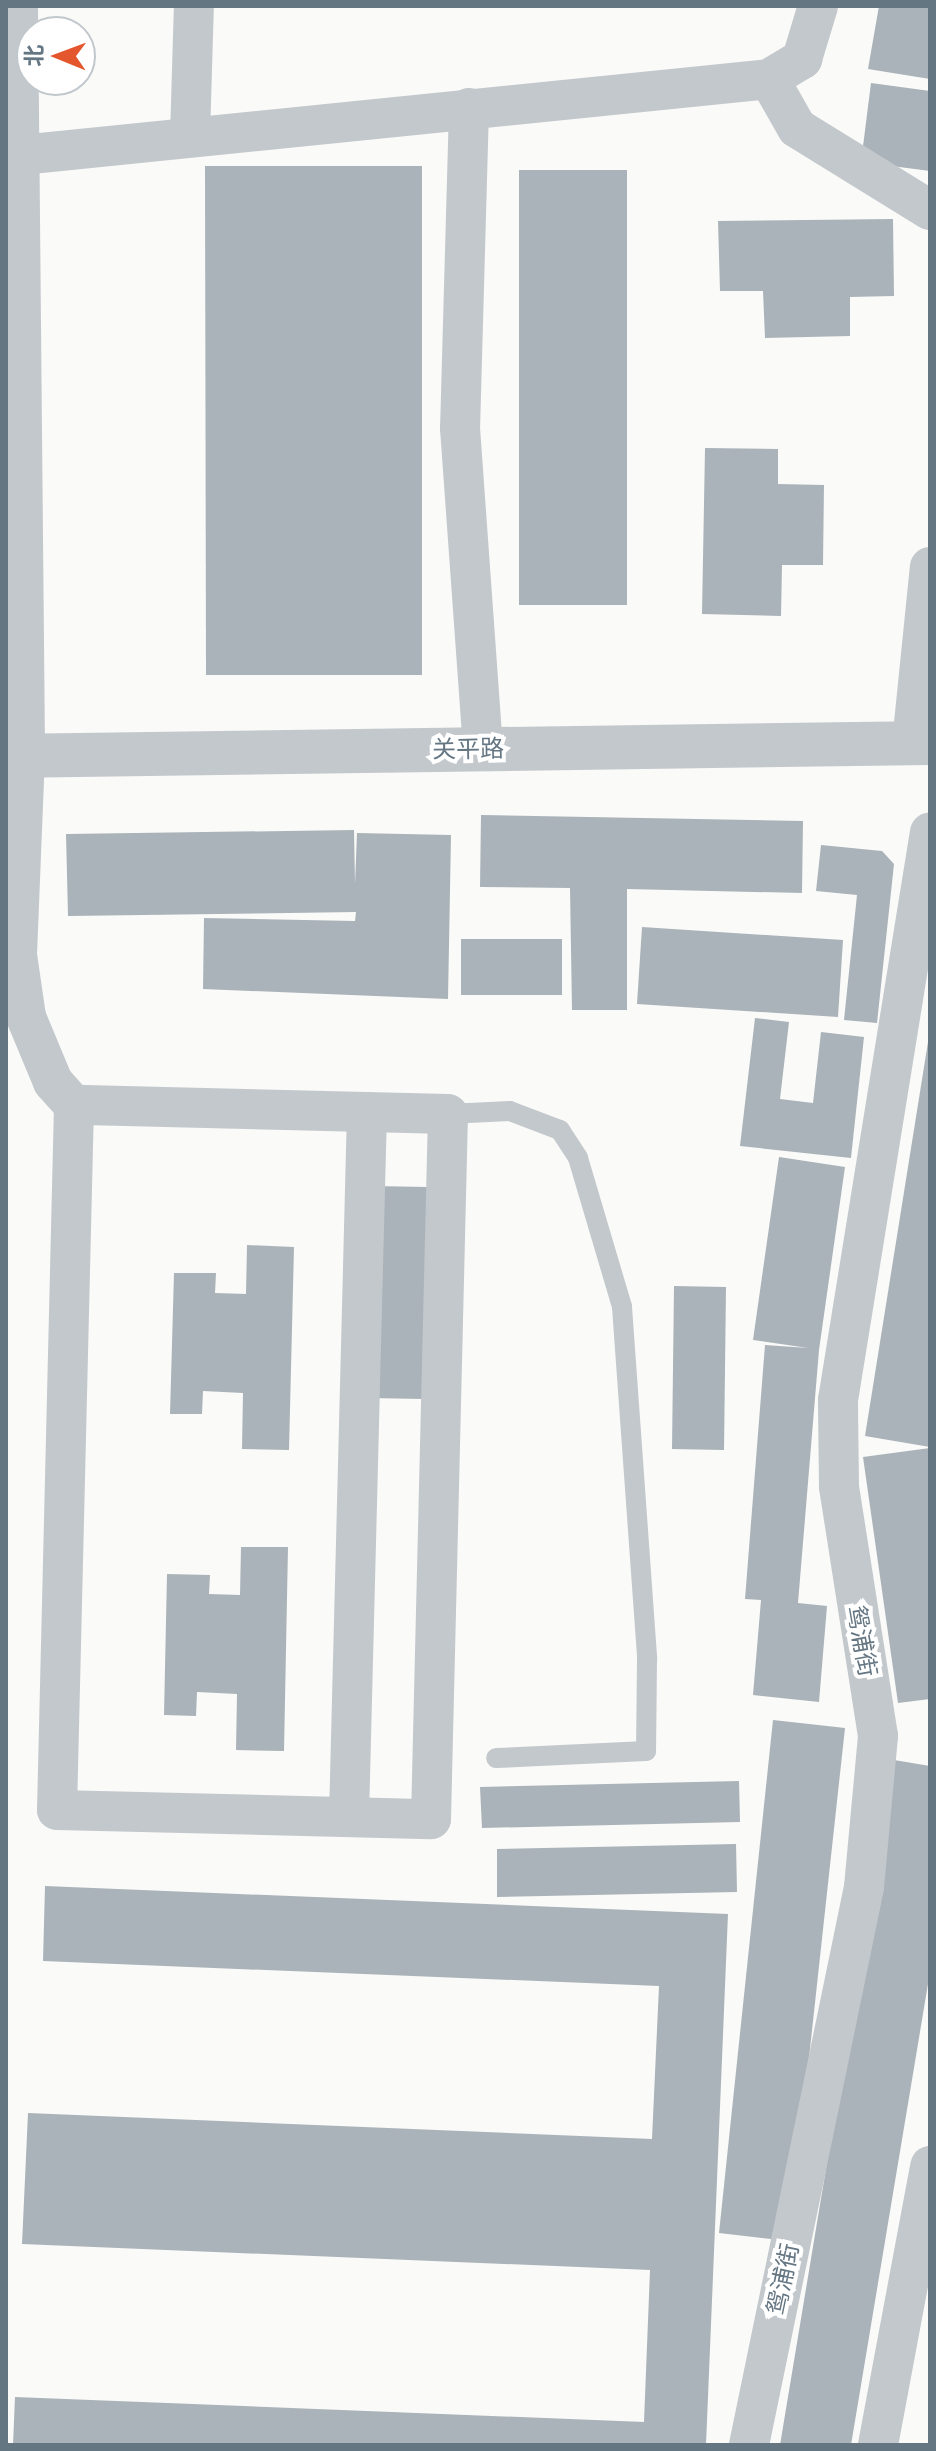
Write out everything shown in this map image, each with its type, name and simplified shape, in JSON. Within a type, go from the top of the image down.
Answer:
[{"type":"street","points":[[190,137],[194,6]]},
{"type":"street","points":[[21,155],[769,79],[802,59],[818,6]]},
{"type":"street","points":[[14,22],[21,155],[17,955],[26,1017],[53,1082],[74,1105],[57,1810],[431,1819],[448,1114],[74,1105]]},
{"type":"street","points":[[769,79],[797,128],[930,210]]},
{"type":"street","points":[[469,108],[460,428],[483,749]]},
{"type":"street","points":[[921,743],[930,567]]},
{"type":"street","name":"关平路","points":[[16,756],[921,743]]},
{"type":"street","name":"鸳浦街","points":[[749,2445],[864,1887],[878,1736],[839,1487],[838,1400],[930,832]]},
{"type":"street","points":[[349,1817],[367,1112]]},
{"type":"street","points":[[878,2445],[930,2166]]},
{"type":"lane","points":[[448,1114],[510,1111],[560,1130],[578,1158],[623,1323],[647,1659],[646,1751],[496,1758]]},
{"type":"building","points":[[879,6],[930,6],[930,79],[868,69]]},
{"type":"building","points":[[871,83],[930,91],[930,171],[861,162]]},
{"type":"building","points":[[205,166],[422,166],[422,675],[206,675]]},
{"type":"building","points":[[519,170],[627,170],[627,605],[519,605]]},
{"type":"building","points":[[893,219],[894,296],[850,297],[850,336],[765,338],[763,291],[720,291],[718,221]]},
{"type":"building","points":[[705,448],[778,449],[778,484],[824,485],[823,565],[782,565],[781,616],[702,614]]},
{"type":"building","points":[[481,815],[803,821],[802,893],[627,889],[627,1010],[572,1010],[570,888],[480,887]]},
{"type":"building","points":[[354,830],[355,884],[357,833],[451,835],[448,999],[203,989],[204,918],[355,921],[356,912],[68,916],[66,834]]},
{"type":"building","points":[[821,845],[882,851],[894,864],[877,1023],[844,1020],[857,895],[816,891]]},
{"type":"building","points":[[642,927],[843,940],[838,1017],[637,1004]]},
{"type":"building","points":[[461,939],[562,939],[562,995],[461,995]]},
{"type":"building","points":[[755,1018],[789,1022],[780,1099],[813,1103],[821,1032],[864,1037],[851,1158],[740,1146]]},
{"type":"building","points":[[930,1042],[930,1447],[865,1436]]},
{"type":"building","points":[[779,1157],[845,1167],[819,1350],[798,1603],[827,1606],[819,1702],[753,1695],[761,1600],[745,1599],[765,1345],[808,1348],[753,1340]]},
{"type":"building","points":[[372,1186],[428,1187],[424,1399],[369,1398]]},
{"type":"building","points":[[247,1245],[294,1247],[289,1450],[242,1449],[243,1393],[203,1391],[202,1414],[170,1414],[174,1273],[216,1273],[215,1293],[246,1294]]},
{"type":"building","points":[[674,1286],[726,1287],[724,1450],[672,1449]]},
{"type":"building","points":[[930,1448],[930,1699],[898,1703],[863,1457]]},
{"type":"building","points":[[241,1547],[288,1547],[284,1751],[236,1750],[237,1694],[197,1692],[196,1716],[164,1715],[167,1574],[210,1575],[209,1594],[240,1595]]},
{"type":"building","points":[[773,1720],[845,1728],[789,2241],[719,2233]]},
{"type":"building","points":[[894,1760],[930,1766],[930,1972],[851,2445],[780,2445]]},
{"type":"building","points":[[739,1781],[740,1822],[482,1828],[480,1787]]},
{"type":"building","points":[[736,1844],[737,1892],[497,1897],[497,1849]]},
{"type":"building","points":[[45,1886],[728,1914],[706,2445],[13,2445],[15,2397],[644,2422],[650,2270],[22,2244],[28,2113],[652,2139],[659,1986],[43,1961]]}]
